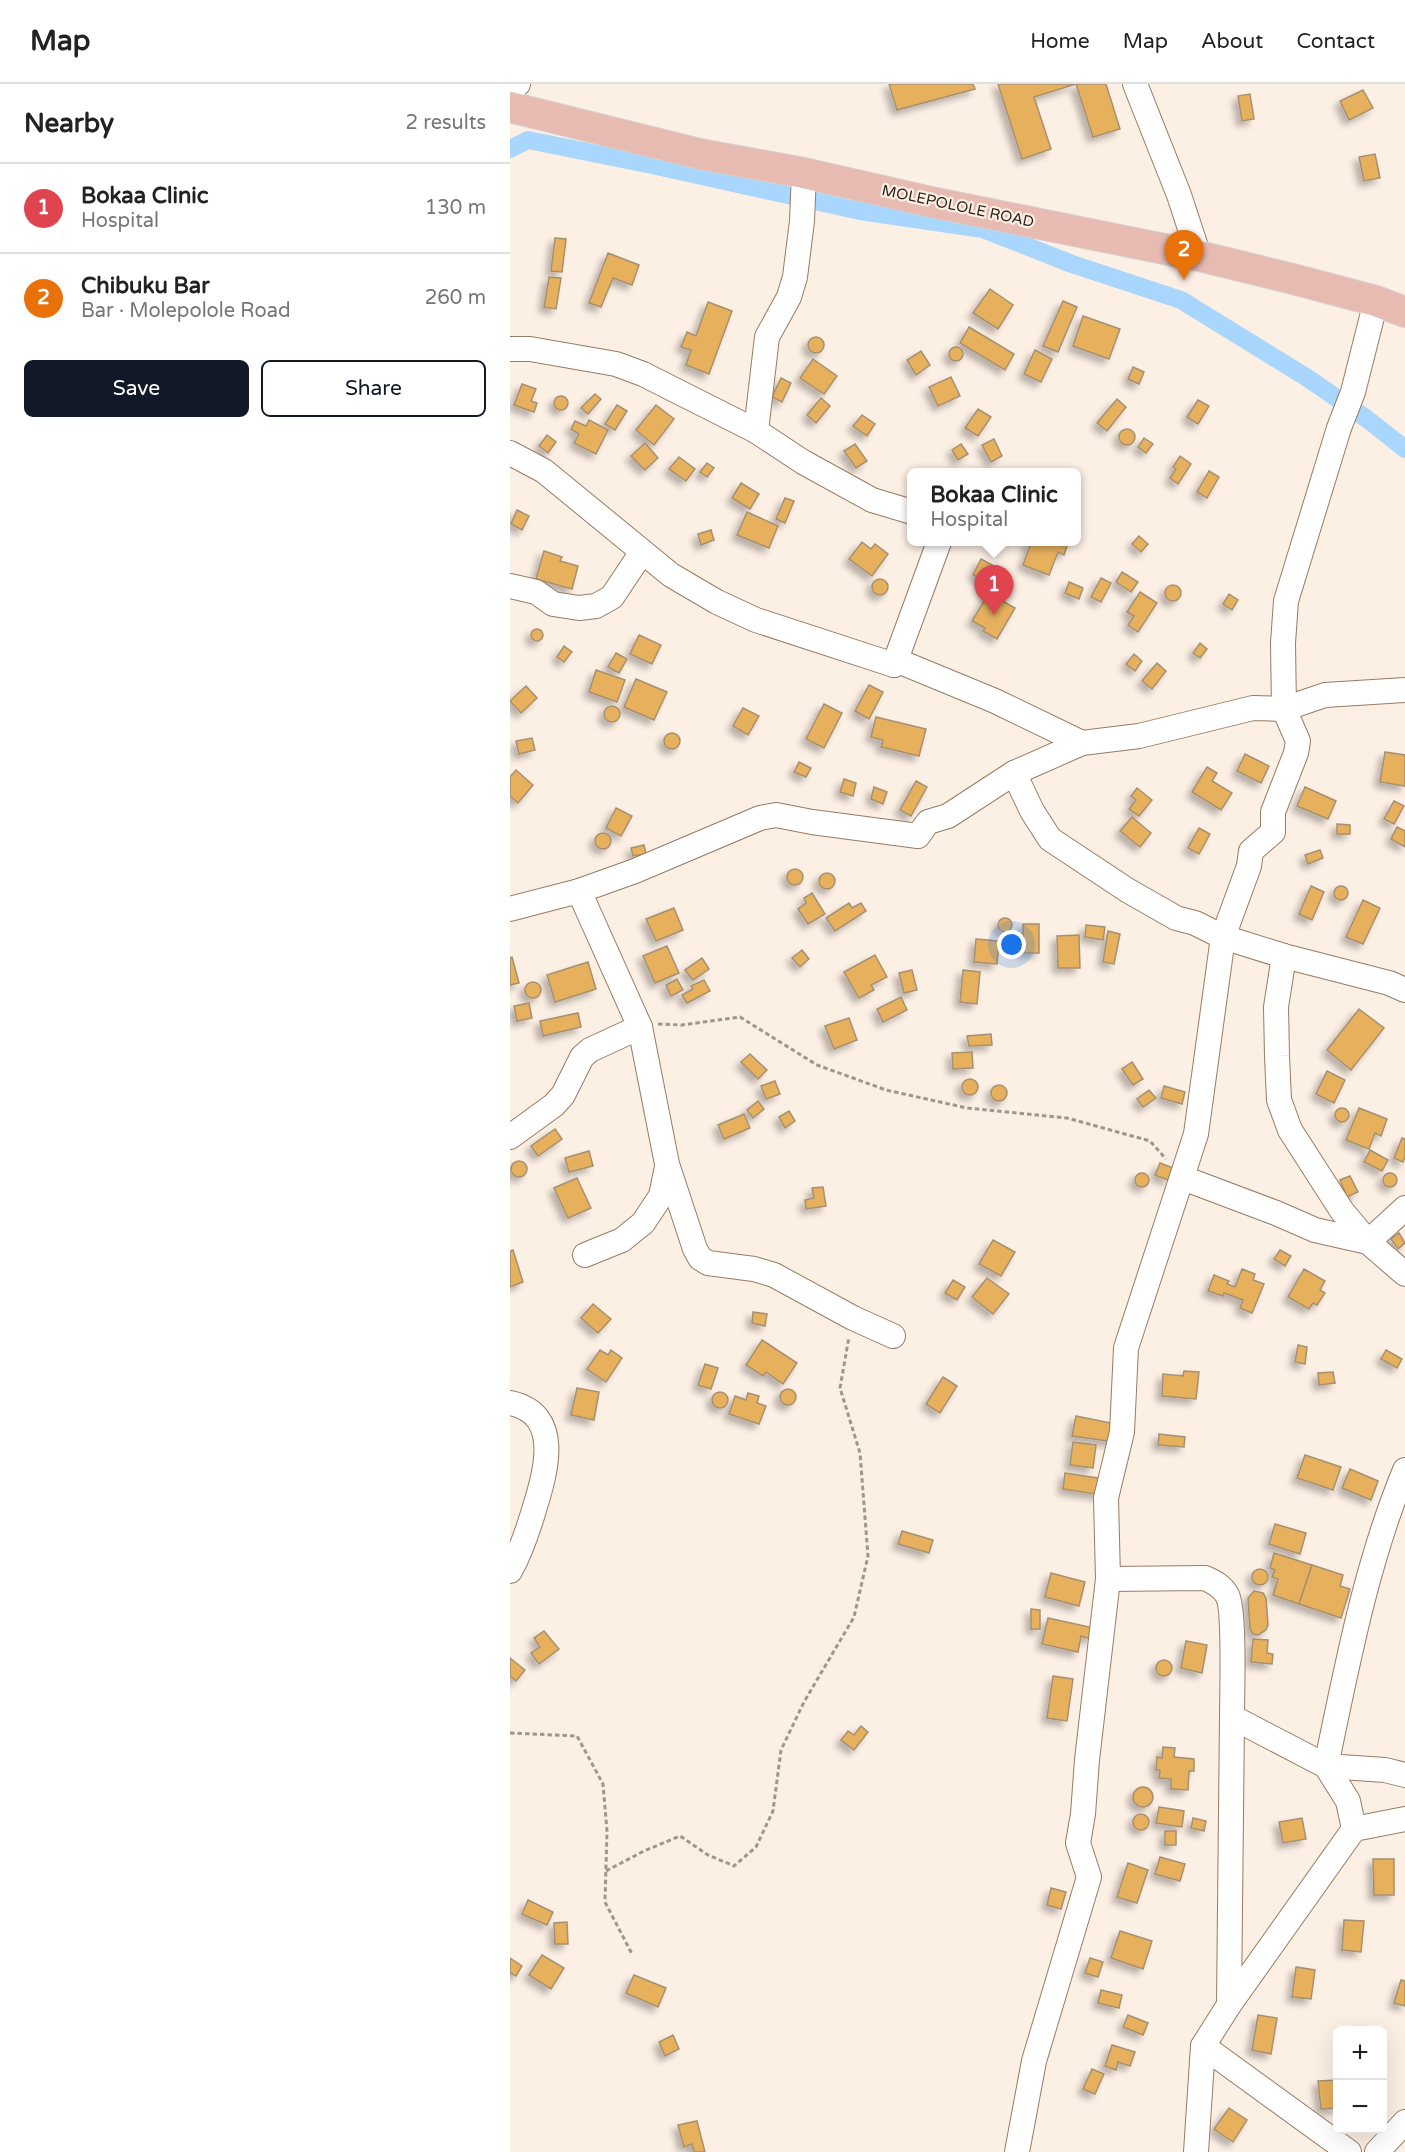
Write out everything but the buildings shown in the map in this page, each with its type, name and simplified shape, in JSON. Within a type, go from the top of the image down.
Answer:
[{"type":"main road","name":"MOLEPOLOLE ROAD","points":[[510,107],[700,154],[804,173],[936,203],[1199,256],[1376,301],[1405,312]]},
{"type":"street","points":[[510,92],[518,84]]},
{"type":"street","points":[[1135,84],[1179,195],[1199,256]]},
{"type":"street","points":[[756,431],[767,337],[789,297],[795,277],[802,220],[804,173]]},
{"type":"street","points":[[1017,2152],[1034,2061],[1089,1877],[1078,1843],[1108,1579],[1106,1498],[1122,1432],[1126,1348],[1196,1134],[1223,937],[1249,866],[1251,851],[1273,832],[1273,812],[1296,753],[1298,741],[1284,709],[1283,643],[1286,601],[1339,428],[1353,392],[1376,301]]},
{"type":"street","points":[[510,349],[530,349],[616,364],[643,374],[756,431],[803,462],[872,500],[907,510]]},
{"type":"street","points":[[510,453],[544,471],[670,574],[717,602],[756,620],[894,665],[898,662],[995,700],[1082,742]]},
{"type":"street","points":[[894,665],[938,546]]},
{"type":"street","points":[[510,585],[536,592],[553,603],[579,609],[596,606],[612,597],[642,552]]},
{"type":"street","points":[[510,909],[579,891],[635,871],[760,818],[776,815],[918,836],[928,822],[948,816],[1014,773],[1082,742],[1139,736],[1253,708],[1284,709],[1325,695],[1405,690]]},
{"type":"street","points":[[1014,773],[1032,811],[1050,839],[1127,890],[1166,912],[1223,937],[1284,956],[1389,983],[1405,990]]},
{"type":"street","points":[[579,891],[640,1027],[667,1164],[694,1249],[700,1258],[717,1264],[766,1272],[853,1318],[893,1336]]},
{"type":"street","points":[[1284,956],[1276,1007],[1279,1100],[1290,1130],[1342,1211],[1368,1242],[1405,1274]]},
{"type":"street","points":[[510,1137],[554,1105],[563,1095],[582,1057],[590,1050],[640,1027]]},
{"type":"street","points":[[585,1255],[622,1240],[643,1222],[661,1196],[667,1164]]},
{"type":"street","points":[[1183,1178],[1315,1230],[1368,1242]]},
{"type":"street","points":[[1368,1242],[1405,1208]]},
{"type":"street","points":[[510,1403],[531,1412],[541,1424],[548,1454],[544,1479],[532,1517],[517,1559],[510,1571]]},
{"type":"street","points":[[1354,1830],[1348,1801],[1326,1766],[1349,1656],[1377,1548],[1405,1470]]},
{"type":"street","points":[[1108,1579],[1205,1578],[1219,1585],[1229,1596],[1232,1717],[1229,2005]]},
{"type":"street","points":[[1232,1717],[1326,1766],[1385,1770],[1405,1775]]},
{"type":"street","points":[[1196,2152],[1203,2046],[1229,2005],[1354,1830],[1405,1819]]},
{"type":"street","points":[[1203,2046],[1349,2152]]},
{"type":"street","points":[[1377,2152],[1405,2121]]},
{"type":"path","points":[[640,1027],[646,1023],[682,1025],[740,1017],[817,1065],[886,1090],[967,1108],[1067,1118],[1149,1141],[1183,1178]]},
{"type":"path","points":[[606,1871],[644,1851],[680,1836],[708,1855],[734,1866],[756,1847],[773,1811],[781,1750],[804,1702],[854,1617],[868,1556],[860,1453],[840,1388],[853,1318]]},
{"type":"path","points":[[510,1733],[577,1736],[603,1784],[607,1831],[605,1902],[632,1954]]},
{"type":"waterway","points":[[510,149],[528,140],[860,211],[983,229],[1072,264],[1181,300],[1306,377],[1367,419],[1405,449]]},
{"type":"place","name":"Chibuku Bar","points":[[1184,280]]},
{"type":"place","name":"Bokaa Clinic","points":[[994,615]]}]
